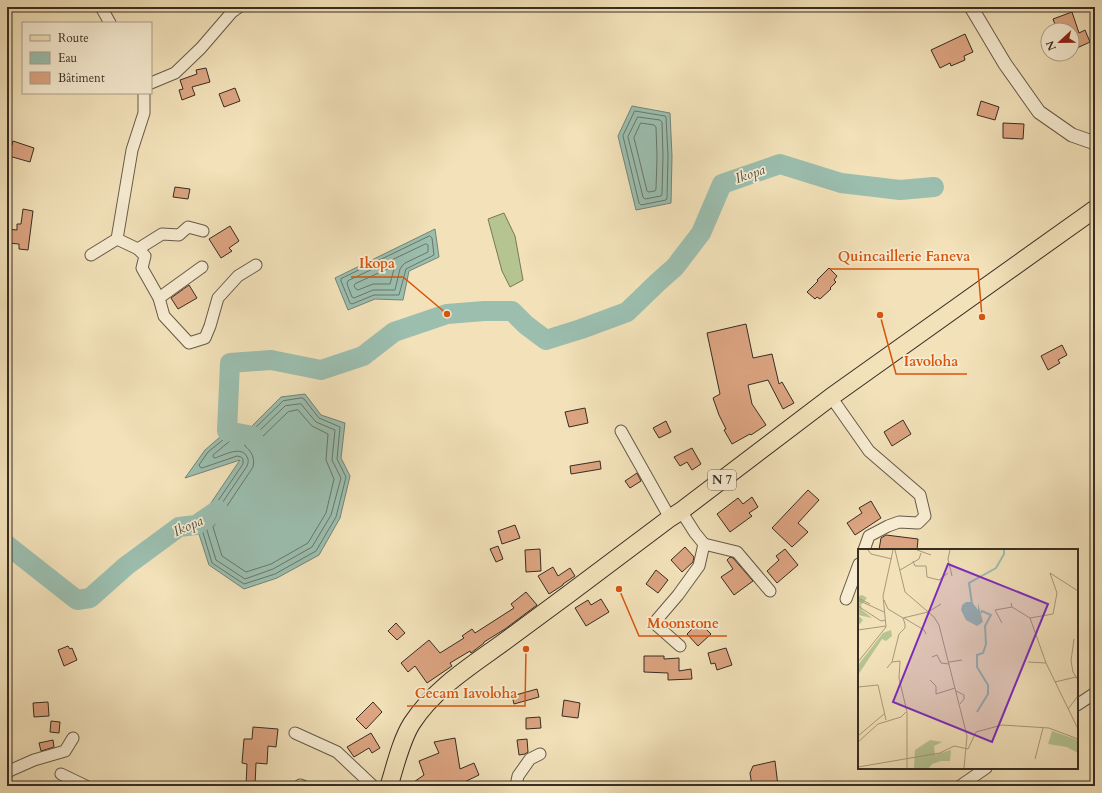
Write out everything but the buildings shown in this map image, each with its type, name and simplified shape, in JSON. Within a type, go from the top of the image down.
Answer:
[{"type":"main road","name":"N 7","points":[[389,786],[402,744],[411,724],[426,704],[442,688],[472,664],[502,644],[832,397],[1095,209]]},
{"type":"street","points":[[101,7],[109,22]]},
{"type":"street","points":[[152,83],[176,73],[201,48],[232,12],[239,7]]},
{"type":"street","points":[[971,7],[1005,64],[1039,112],[1072,136],[1095,143]]},
{"type":"street","points":[[92,255],[117,239],[132,150],[144,113],[144,94]]},
{"type":"street","points":[[138,248],[162,234],[179,235],[188,227],[204,231]]},
{"type":"street","points":[[117,239],[138,248],[146,256],[142,268],[159,298],[164,316],[189,343],[205,338],[218,298],[238,276],[256,265]]},
{"type":"street","points":[[159,298],[202,267]]},
{"type":"street","points":[[832,397],[869,450],[920,495],[925,516],[918,523],[899,522],[869,536],[864,549]]},
{"type":"street","points":[[621,431],[675,515],[695,533],[704,544],[737,552],[770,591]]},
{"type":"street","points":[[680,646],[654,623],[678,595],[699,566],[704,544]]},
{"type":"street","points":[[846,599],[858,567]]},
{"type":"street","points":[[1078,704],[1095,693]]},
{"type":"street","points":[[295,733],[336,752],[373,786]]},
{"type":"street","points":[[7,774],[9,771],[34,760],[65,751],[73,738]]},
{"type":"street","points":[[516,786],[518,776],[530,759],[540,754]]},
{"type":"street","points":[[960,786],[985,769]]},
{"type":"street","points":[[61,774],[86,786]]},
{"type":"green space","points":[[504,213],[515,236],[523,280],[510,287],[502,271],[488,219]]},
{"type":"water","points":[[632,106],[670,113],[672,156],[671,203],[636,210],[618,136]]},
{"type":"water","points":[[435,229],[439,257],[409,271],[403,300],[375,299],[348,310],[335,278]]},
{"type":"water","points":[[305,394],[321,415],[345,423],[341,458],[350,476],[340,518],[319,555],[277,578],[244,589],[209,565],[196,525],[240,460],[185,478],[205,450],[227,431],[250,428],[281,397]]},
{"type":"waterway","name":"Ikopa","points":[[253,436],[227,431],[230,363],[271,360],[321,370],[363,356],[394,332],[447,314],[484,311],[512,311],[526,325],[546,340],[581,329],[627,312],[675,267],[701,233],[722,184],[780,164],[841,183],[900,190],[934,187]]},
{"type":"waterway","name":"Ikopa","points":[[7,545],[77,600],[90,598],[126,566],[179,527],[196,525],[218,510]]},
{"type":"place","name":"Ikopa","points":[[447,314]]},
{"type":"place","name":"Iavoloha","points":[[880,315]]},
{"type":"place","name":"Quincaillerie Faneva","points":[[982,317]]},
{"type":"place","name":"Moonstone","points":[[619,589]]},
{"type":"place","name":"Cecam Iavoloha","points":[[526,649]]}]
